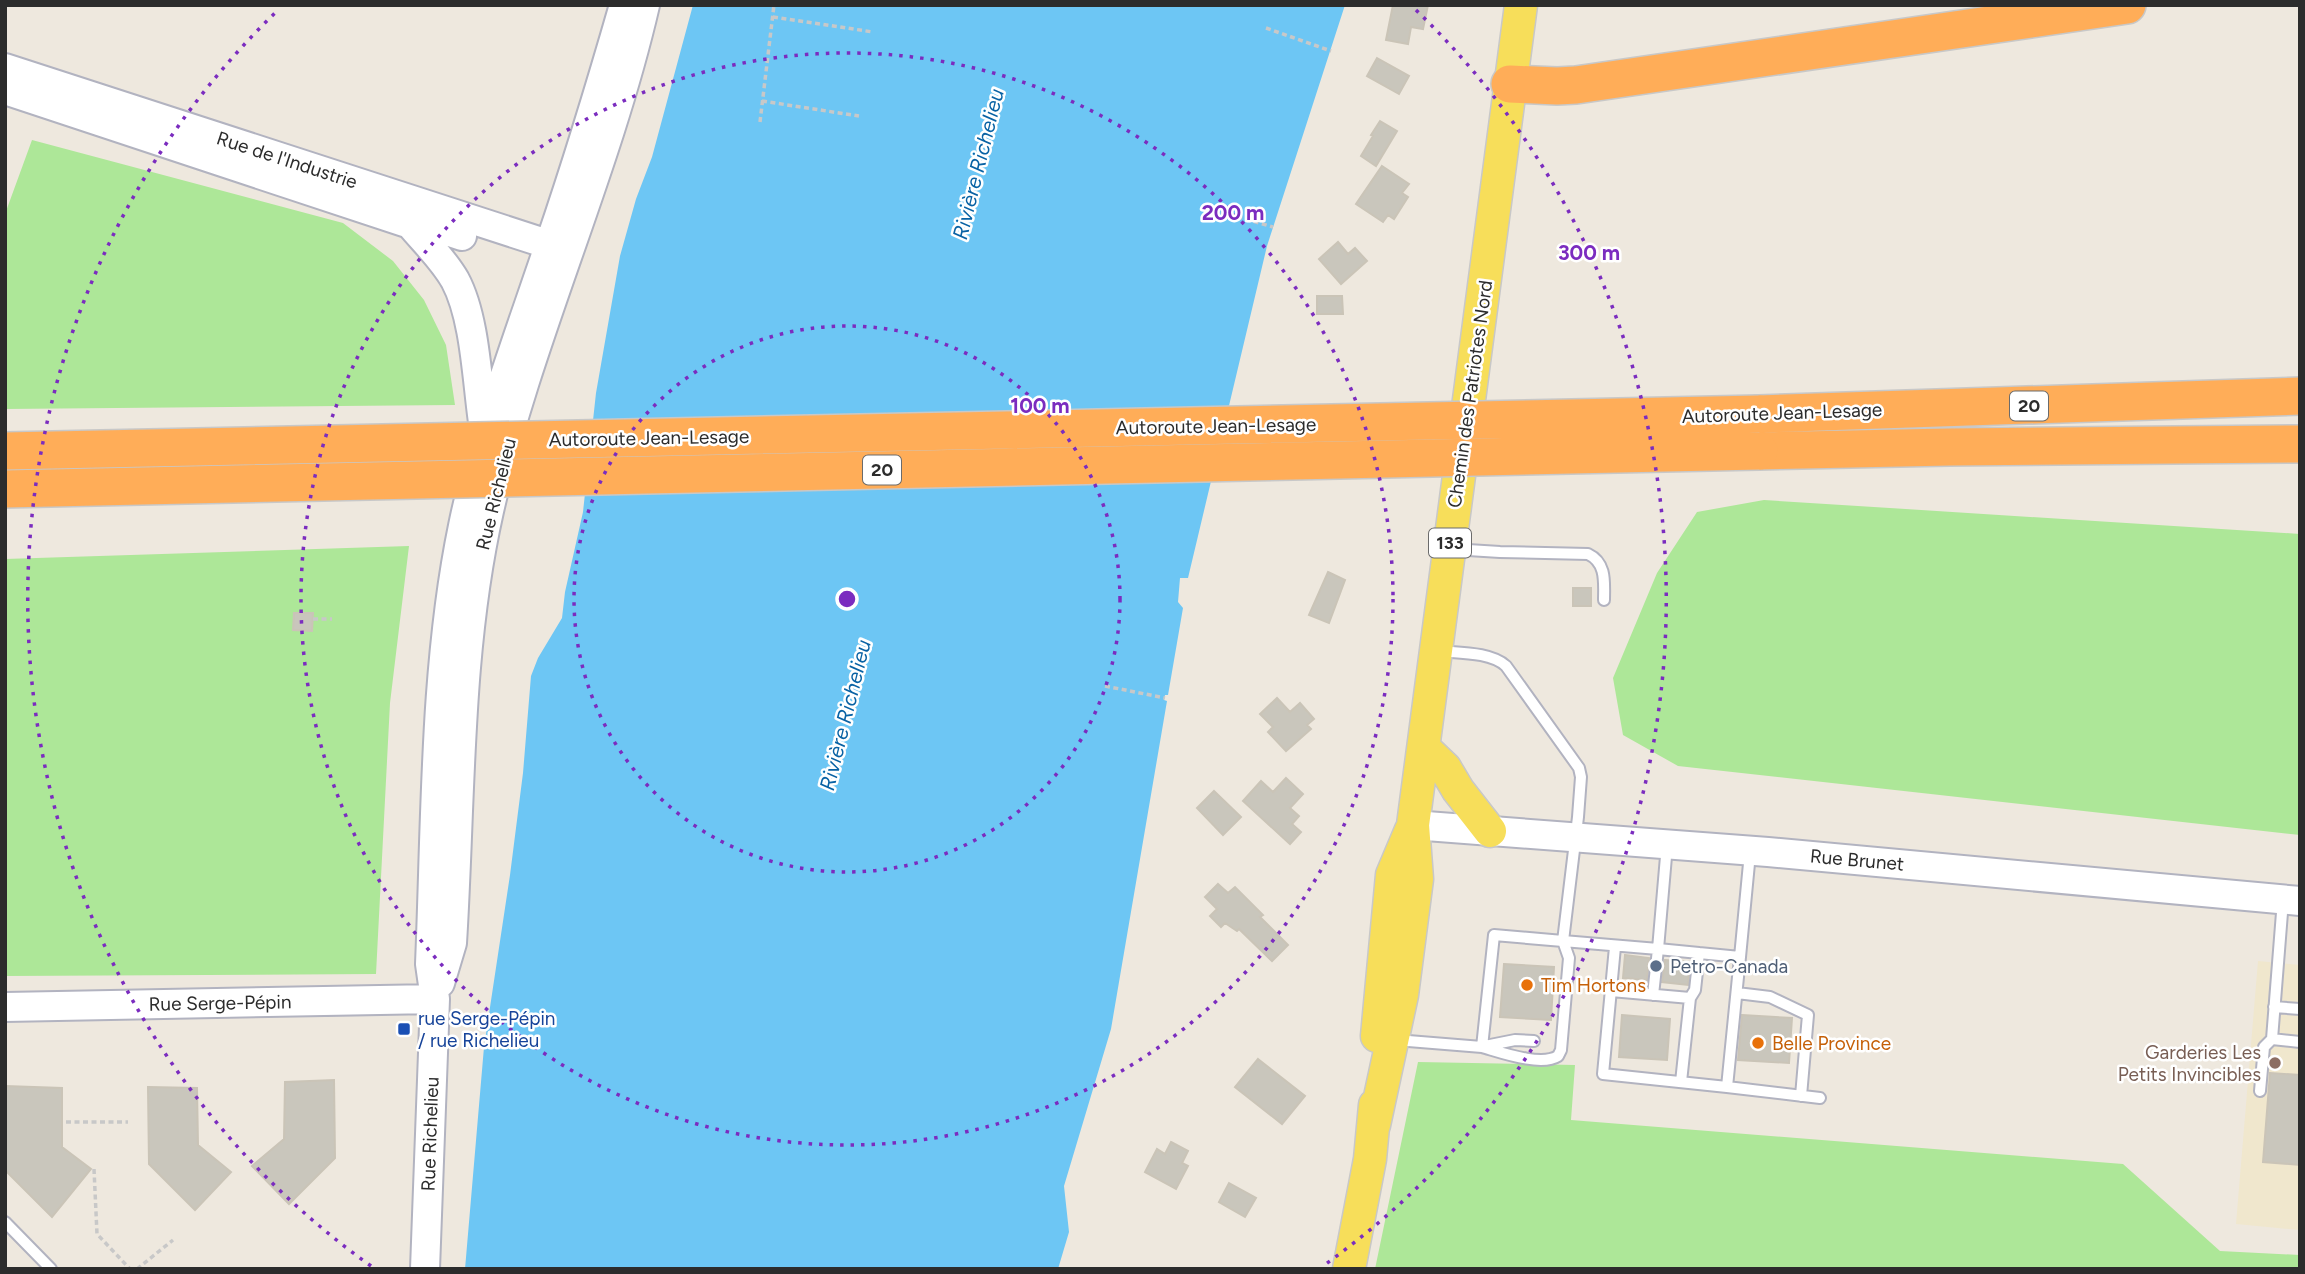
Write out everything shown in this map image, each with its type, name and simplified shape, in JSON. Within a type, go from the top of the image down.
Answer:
[{"type":"highway","points":[[1510,84],[1576,85],[2127,5]]},
{"type":"highway","name":"Autoroute Jean-Lesage","points":[[5,451],[1759,414],[2300,396]]},
{"type":"highway","name":"Autoroute Jean-Lesage","points":[[5,489],[1949,447],[2295,445]]},
{"type":"main road","name":"Chemin des Patriotes Nord","points":[[1349,1269],[1361,1213],[1385,1039],[1392,875],[1413,825],[1521,5]]},
{"type":"main road","points":[[1423,748],[1446,768],[1458,790],[1490,831]]},
{"type":"street","name":"Rue Richelieu","points":[[435,999],[452,943],[467,650],[489,511],[624,5]]},
{"type":"street","name":"Rue Richelieu","points":[[425,1269],[435,999],[430,964],[444,659],[457,555],[485,439],[622,85],[645,5]]},
{"type":"street","name":"Rue de l'Industrie","points":[[5,68],[556,257]]},
{"type":"street","name":"Rue de l'Industrie","points":[[5,90],[410,224],[556,257]]},
{"type":"street","points":[[410,224],[449,271],[463,300],[472,338],[485,439]]},
{"type":"street","name":"Rue Brunet","points":[[1413,825],[1750,851],[2291,901]]},
{"type":"street","name":"Rue Serge-Pépin","points":[[5,1007],[435,999]]},
{"type":"lane","points":[[1449,548],[1588,554],[1601,566],[1604,600]]},
{"type":"lane","points":[[1385,1039],[1482,1047],[1518,1057],[1550,1060],[1558,1056],[1561,1050],[1569,958],[1563,941],[1581,777],[1579,768],[1506,666],[1477,655],[1436,650]]},
{"type":"lane","points":[[1653,995],[1667,845]]},
{"type":"lane","points":[[1727,1087],[1750,851]]},
{"type":"lane","points":[[2272,1040],[2274,1007],[2291,901]]},
{"type":"lane","points":[[1482,1047],[1494,935],[1740,957]]},
{"type":"lane","points":[[1615,947],[1603,1074],[1819,1098]]},
{"type":"lane","points":[[1681,1082],[1690,999],[1695,990],[1699,953]]},
{"type":"lane","points":[[1611,991],[1690,999]]},
{"type":"lane","points":[[1737,993],[1770,997],[1808,1015],[1801,1096]]},
{"type":"lane","points":[[2274,1007],[2300,1009]]},
{"type":"lane","points":[[1482,1047],[1515,1040],[1534,1041]]},
{"type":"lane","points":[[2260,1091],[2264,1047],[2272,1040],[2300,1042]]},
{"type":"lane","points":[[5,1222],[51,1269]]},
{"type":"path","points":[[760,122],[775,5]]},
{"type":"path","points":[[773,17],[873,32]]},
{"type":"path","points":[[1266,29],[1331,51]]},
{"type":"path","points":[[762,101],[859,116]]},
{"type":"path","points":[[1221,212],[1273,227]]},
{"type":"path","points":[[313,619],[332,619]]},
{"type":"path","points":[[1105,686],[1165,698]]},
{"type":"path","points":[[66,1122],[128,1122]]},
{"type":"path","points":[[94,1169],[97,1234],[130,1269]]},
{"type":"path","points":[[137,1269],[173,1240]]},
{"type":"path","points":[[1653,1269],[1695,1269]]},
{"type":"shaded area","name":"Garderies Les Petits Invincibles","points":[[2258,961],[2300,965],[2300,1230],[2236,1224]]},
{"type":"green space","points":[[32,140],[343,223],[393,261],[424,300],[446,345],[455,405],[5,409],[5,214]]},
{"type":"green space","points":[[1764,500],[2300,534],[2300,835],[1678,766],[1623,735],[1613,678],[1657,573],[1697,512]]},
{"type":"green space","points":[[409,546],[390,703],[376,974],[5,976],[5,559]]},
{"type":"green space","points":[[1418,1062],[1575,1065],[1571,1120],[2123,1164],[2220,1251],[2300,1255],[2300,1269],[1375,1269]]},
{"type":"water","name":"Rivière Richelieu","points":[[693,5],[1345,5],[1267,246],[1188,578],[1180,578],[1178,602],[1183,608],[1168,695],[1165,695],[1164,700],[1167,701],[1111,1029],[1064,1186],[1069,1232],[1058,1269],[465,1269],[484,1047],[523,773],[531,676],[538,658],[562,618],[565,592],[583,512],[596,393],[620,256],[636,199],[652,157]]},
{"type":"building","points":[[1393,5],[1428,5],[1423,29],[1411,27],[1408,44],[1386,40]]},
{"type":"building","points":[[1377,58],[1409,76],[1399,94],[1367,76]]},
{"type":"building","points":[[1380,121],[1397,131],[1376,166],[1361,156]]},
{"type":"building","points":[[1382,166],[1409,184],[1402,193],[1408,197],[1394,219],[1388,215],[1383,222],[1356,204]]},
{"type":"building","points":[[1338,242],[1348,254],[1355,248],[1367,261],[1341,284],[1319,259]]},
{"type":"building","points":[[1317,296],[1342,296],[1343,314],[1317,314]]},
{"type":"building","points":[[1328,572],[1345,580],[1329,623],[1309,615]]},
{"type":"building","points":[[1573,588],[1591,588],[1591,606],[1573,606]]},
{"type":"building","points":[[294,613],[313,613],[312,631],[293,630]]},
{"type":"building","points":[[1277,698],[1290,712],[1300,703],[1314,719],[1307,725],[1311,729],[1286,751],[1268,732],[1273,727],[1260,714]]},
{"type":"building","points":[[1286,778],[1303,794],[1290,808],[1299,816],[1292,824],[1301,832],[1290,844],[1243,801],[1261,781],[1273,792]]},
{"type":"building","points":[[1214,791],[1241,817],[1223,835],[1197,808]]},
{"type":"building","points":[[1218,884],[1228,893],[1235,887],[1288,945],[1272,961],[1239,929],[1237,931],[1225,923],[1221,927],[1210,916],[1217,909],[1205,897]]},
{"type":"building","points":[[1625,955],[1649,958],[1647,980],[1623,978]]},
{"type":"building","points":[[1665,960],[1690,962],[1688,985],[1662,982]]},
{"type":"building","points":[[1504,964],[1554,967],[1551,1020],[1500,1017]]},
{"type":"building","points":[[1622,1015],[1670,1019],[1667,1060],[1619,1057]]},
{"type":"building","points":[[1742,1015],[1792,1018],[1789,1063],[1738,1060]]},
{"type":"building","points":[[1258,1059],[1305,1096],[1282,1124],[1235,1087]]},
{"type":"building","points":[[2270,1073],[2300,1075],[2300,1165],[2263,1162]]},
{"type":"building","points":[[334,1080],[335,1158],[289,1204],[252,1166],[284,1139],[285,1082]]},
{"type":"building","points":[[5,1086],[62,1088],[62,1147],[91,1169],[52,1217],[5,1170]]},
{"type":"building","points":[[148,1087],[197,1088],[198,1145],[231,1172],[195,1210],[149,1164]]},
{"type":"building","points":[[1171,1142],[1188,1151],[1182,1163],[1188,1166],[1176,1189],[1145,1172],[1157,1149],[1165,1154]]},
{"type":"building","points":[[1229,1183],[1256,1198],[1245,1217],[1219,1202]]},
{"type":"place","name":"Petro-Canada","points":[[1656,966]]},
{"type":"place","name":"Tim Hortons","points":[[1527,985]]},
{"type":"place","name":"rue Serge-Pépin / rue Richelieu","points":[[404,1029]]},
{"type":"place","name":"Belle Province","points":[[1758,1043]]},
{"type":"place","name":"Garderies Les Petits Invincibles","points":[[2275,1063]]}]
